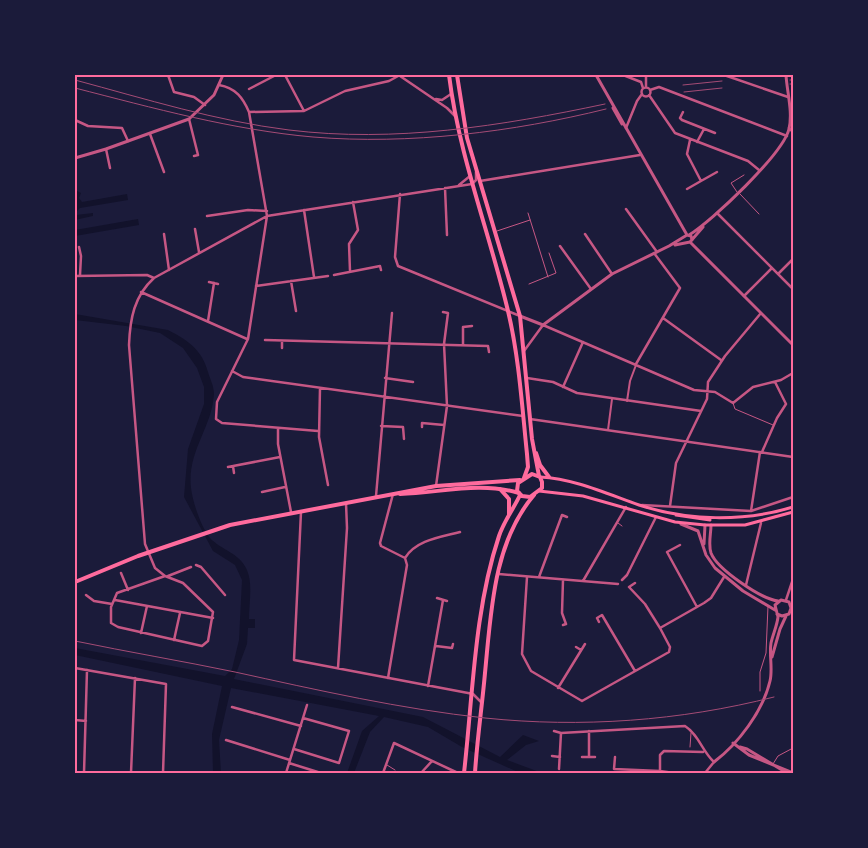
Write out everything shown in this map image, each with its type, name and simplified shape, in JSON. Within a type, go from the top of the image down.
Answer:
[{"type":"main road","points":[[449,75],[455,116],[508,312],[528,466],[517,486],[519,494],[500,533],[489,571],[481,619],[464,773]]},
{"type":"main road","points":[[75,582],[147,553],[210,531],[291,512],[376,496],[463,488],[500,489],[527,497],[539,492],[543,484],[539,476],[532,439],[520,316],[467,138],[457,75]]},
{"type":"main road","points":[[532,439],[540,465],[549,477]]},
{"type":"main road","points":[[393,494],[436,486],[522,479],[532,474],[593,488],[639,505],[685,518],[753,517],[793,507]]},
{"type":"main road","points":[[500,489],[510,503],[509,517]]},
{"type":"main road","points":[[539,492],[583,496],[675,522],[706,525],[729,526],[761,523],[793,512]]},
{"type":"main road","points":[[475,773],[490,619],[499,574],[510,532],[523,508],[534,495]]},
{"type":"main road","points":[[706,525],[710,518]]},
{"type":"main road","points":[[710,518],[711,525]]},
{"type":"street","points":[[168,75],[174,92],[194,97],[205,104]]},
{"type":"street","points":[[75,158],[128,142],[190,119],[205,104],[219,85],[223,75]]},
{"type":"street","points":[[249,89],[276,75]]},
{"type":"street","points":[[285,75],[304,111]]},
{"type":"street","points":[[249,112],[304,111],[345,91],[388,82],[400,75],[447,108],[455,116]]},
{"type":"street","points":[[406,79],[408,75]]},
{"type":"street","points":[[596,75],[690,242],[793,345]]},
{"type":"street","points":[[623,75],[643,83]]},
{"type":"street","points":[[625,129],[636,101],[642,94],[646,75]]},
{"type":"street","points":[[644,88],[643,83],[646,75]]},
{"type":"street","points":[[724,75],[788,97]]},
{"type":"street","points":[[669,246],[690,242],[706,223],[759,170],[787,136],[789,128],[786,75]]},
{"type":"street","points":[[219,85],[235,91],[243,99],[249,112],[267,216],[248,339],[217,402],[216,419],[218,422],[251,426],[318,431]]},
{"type":"street","points":[[644,88],[650,90],[659,88],[787,136]]},
{"type":"street","points":[[649,95],[650,90]]},
{"type":"street","points":[[434,99],[442,100],[451,94]]},
{"type":"street","points":[[642,94],[646,97],[649,95],[655,100],[670,128],[690,140],[748,161],[759,170]]},
{"type":"street","points":[[683,112],[680,118],[682,120],[715,133]]},
{"type":"street","points":[[190,119],[198,155],[194,156]]},
{"type":"street","points":[[75,120],[88,126],[122,128],[128,142]]},
{"type":"street","points":[[789,128],[793,132]]},
{"type":"street","points":[[697,142],[704,129]]},
{"type":"street","points":[[150,134],[164,172]]},
{"type":"street","points":[[690,140],[687,154],[701,181]]},
{"type":"street","points":[[106,149],[110,168]]},
{"type":"street","points":[[480,181],[640,155]]},
{"type":"street","points":[[191,567],[166,576],[128,590],[117,593],[112,602],[111,623],[141,633],[202,646],[208,641],[213,618],[213,612],[183,583],[166,576],[155,568],[147,553],[138,466],[130,331],[132,316],[141,292],[154,278],[267,216],[472,184],[476,180],[476,168]]},
{"type":"street","points":[[687,189],[717,172]]},
{"type":"street","points":[[455,186],[470,176]]},
{"type":"street","points":[[445,188],[447,235]]},
{"type":"street","points":[[400,194],[395,257],[398,266],[543,325],[694,390],[716,392],[733,403],[753,387],[774,382],[793,373]]},
{"type":"street","points":[[350,271],[349,244],[358,230],[354,202]]},
{"type":"street","points":[[626,209],[680,287],[636,364],[630,381],[627,401]]},
{"type":"street","points":[[207,216],[248,210],[267,211]]},
{"type":"street","points":[[304,210],[314,277]]},
{"type":"street","points":[[717,213],[793,289]]},
{"type":"street","points":[[524,351],[543,325],[612,274],[669,246],[706,223]]},
{"type":"street","points":[[199,252],[196,230],[200,231]]},
{"type":"street","points":[[164,234],[169,270]]},
{"type":"street","points":[[585,234],[612,274]]},
{"type":"street","points":[[687,235],[690,242]]},
{"type":"street","points":[[560,246],[591,289]]},
{"type":"street","points":[[79,247],[83,256],[80,275]]},
{"type":"street","points":[[778,274],[793,259]]},
{"type":"street","points":[[334,275],[380,266],[381,270]]},
{"type":"street","points":[[744,296],[772,268]]},
{"type":"street","points":[[75,276],[147,275],[154,278]]},
{"type":"street","points":[[256,286],[328,276]]},
{"type":"street","points":[[210,282],[218,284]]},
{"type":"street","points":[[291,282],[296,311]]},
{"type":"street","points":[[208,321],[214,283]]},
{"type":"street","points":[[141,292],[248,339]]},
{"type":"street","points":[[290,307],[295,306]]},
{"type":"street","points":[[436,486],[447,406],[444,344],[448,313],[443,312]]},
{"type":"street","points":[[376,496],[392,313]]},
{"type":"street","points":[[670,506],[676,462],[707,399],[708,382],[742,333],[761,313]]},
{"type":"street","points":[[663,318],[722,360]]},
{"type":"street","points":[[463,345],[463,326],[472,326]]},
{"type":"street","points":[[265,340],[488,346],[489,352]]},
{"type":"street","points":[[282,341],[282,348]]},
{"type":"street","points":[[564,387],[583,342]]},
{"type":"street","points":[[232,371],[243,377],[523,416]]},
{"type":"street","points":[[385,378],[413,382]]},
{"type":"street","points":[[527,378],[553,382],[577,393],[702,411]]},
{"type":"street","points":[[750,510],[761,452],[773,425],[786,404],[774,382]]},
{"type":"street","points":[[320,388],[318,431],[328,485]]},
{"type":"street","points":[[608,430],[612,399]]},
{"type":"street","points":[[530,419],[793,457]]},
{"type":"street","points":[[422,427],[422,423],[444,425]]},
{"type":"street","points":[[381,426],[403,427],[404,438]]},
{"type":"street","points":[[278,429],[280,457],[291,512]]},
{"type":"street","points":[[228,467],[280,457]]},
{"type":"street","points":[[233,466],[234,473]]},
{"type":"street","points":[[327,476],[333,474]]},
{"type":"street","points":[[262,492],[285,487]]},
{"type":"street","points":[[388,678],[407,564],[405,558],[381,546],[380,543],[393,494]]},
{"type":"street","points":[[639,505],[750,510],[793,497]]},
{"type":"street","points":[[338,668],[347,528],[346,502]]},
{"type":"street","points":[[583,581],[626,507]]},
{"type":"street","points":[[301,511],[294,660],[473,694],[482,704]]},
{"type":"street","points":[[539,577],[562,515],[567,517]]},
{"type":"street","points":[[622,580],[627,575],[656,517]]},
{"type":"street","points":[[675,522],[698,531],[708,559],[724,577],[776,612],[789,614]]},
{"type":"street","points":[[746,585],[761,523]]},
{"type":"street","points":[[704,547],[706,525]]},
{"type":"street","points":[[707,772],[714,762],[730,747],[760,707],[767,690],[771,663],[780,629],[789,614],[792,604],[786,600],[778,601],[746,585],[713,557],[710,548],[711,525]]},
{"type":"street","points":[[405,558],[424,542],[460,532]]},
{"type":"street","points":[[680,545],[667,552],[697,607]]},
{"type":"street","points":[[196,565],[201,567],[225,595]]},
{"type":"street","points":[[121,573],[128,590]]},
{"type":"street","points":[[499,574],[618,584]]},
{"type":"street","points":[[527,576],[522,654],[531,671],[582,701],[669,652],[670,648],[646,605],[629,587],[635,583]]},
{"type":"street","points":[[660,628],[710,598],[724,577]]},
{"type":"street","points":[[563,580],[562,613],[566,624],[563,625]]},
{"type":"street","points":[[786,600],[793,580]]},
{"type":"street","points":[[86,595],[94,601],[112,602],[119,599],[180,613],[213,618]]},
{"type":"street","points":[[428,686],[445,601],[437,598]]},
{"type":"street","points":[[771,663],[770,650],[778,601]]},
{"type":"street","points":[[141,633],[147,606]]},
{"type":"street","points":[[174,640],[180,613]]},
{"type":"street","points":[[599,622],[597,618],[602,615],[635,671]]},
{"type":"street","points":[[436,646],[452,648],[453,644]]},
{"type":"street","points":[[558,688],[585,644]]},
{"type":"street","points":[[576,647],[581,650]]},
{"type":"street","points":[[75,668],[166,684],[164,773]]},
{"type":"street","points":[[84,773],[87,670]]},
{"type":"street","points":[[131,773],[135,678]]},
{"type":"street","points":[[286,773],[307,705]]},
{"type":"street","points":[[232,708],[301,726]]},
{"type":"street","points":[[294,749],[339,763],[349,731],[303,718]]},
{"type":"street","points":[[75,720],[86,721]]},
{"type":"street","points":[[554,730],[561,733],[681,725],[695,733],[703,752],[714,762]]},
{"type":"street","points":[[589,731],[589,757]]},
{"type":"street","points":[[559,769],[561,733]]},
{"type":"street","points":[[226,740],[321,773]]},
{"type":"street","points":[[383,773],[394,743],[458,773]]},
{"type":"street","points":[[733,743],[749,755],[790,773]]},
{"type":"street","points":[[660,771],[660,755],[664,751],[703,752]]},
{"type":"street","points":[[552,756],[560,757]]},
{"type":"street","points":[[582,757],[595,757]]},
{"type":"street","points":[[615,757],[614,769],[674,773]]},
{"type":"street","points":[[421,773],[432,761]]},
{"type":"lane","points":[[744,175],[731,183],[760,214]]},
{"type":"lane","points":[[528,213],[548,277]]},
{"type":"lane","points":[[496,232],[530,220]]},
{"type":"lane","points":[[529,284],[557,272],[550,252]]},
{"type":"lane","points":[[733,403],[735,409],[773,425]]},
{"type":"lane","points":[[618,523],[622,526]]},
{"type":"lane","points":[[191,567],[196,565]]},
{"type":"lane","points":[[760,690],[760,672],[766,653],[768,606]]},
{"type":"lane","points":[[690,747],[691,730]]},
{"type":"lane","points":[[774,765],[778,756],[793,748]]},
{"type":"lane","points":[[386,765],[395,770]]},
{"type":"shaded area","points":[[77,191],[81,193],[79,198],[82,202],[127,194],[128,200],[80,208],[76,215],[93,213],[93,216],[75,220]]},
{"type":"shaded area","points":[[138,219],[139,225],[75,236],[75,230]]},
{"type":"shaded area","points":[[75,314],[168,330],[193,346],[205,364],[213,385],[214,394],[209,418],[193,462],[191,475],[192,494],[201,521],[210,538],[244,564],[249,575],[249,619],[255,619],[255,628],[248,628],[247,644],[234,679],[423,717],[500,757],[523,735],[539,741],[526,745],[507,760],[542,773],[520,773],[462,747],[428,727],[384,717],[370,732],[354,773],[347,773],[362,731],[379,716],[231,688],[219,740],[221,773],[213,773],[212,734],[222,686],[75,655],[75,648],[225,676],[232,669],[239,640],[242,580],[235,565],[213,551],[184,497],[188,449],[204,404],[204,387],[197,368],[183,348],[160,333],[126,326],[75,320]]},
{"type":"tram line","points":[[75,80],[181,109],[235,121],[289,130],[329,134],[368,135],[448,130],[527,119],[605,104]]},
{"type":"tram line","points":[[683,85],[722,81]]},
{"type":"railway","points":[[75,88],[223,124],[283,134],[349,139],[423,138],[461,135],[534,124],[606,109]]},
{"type":"railway","points":[[684,92],[722,88]]},
{"type":"railway","points":[[75,641],[391,704],[454,714],[521,721],[594,722],[667,717],[703,712],[774,697]]}]
